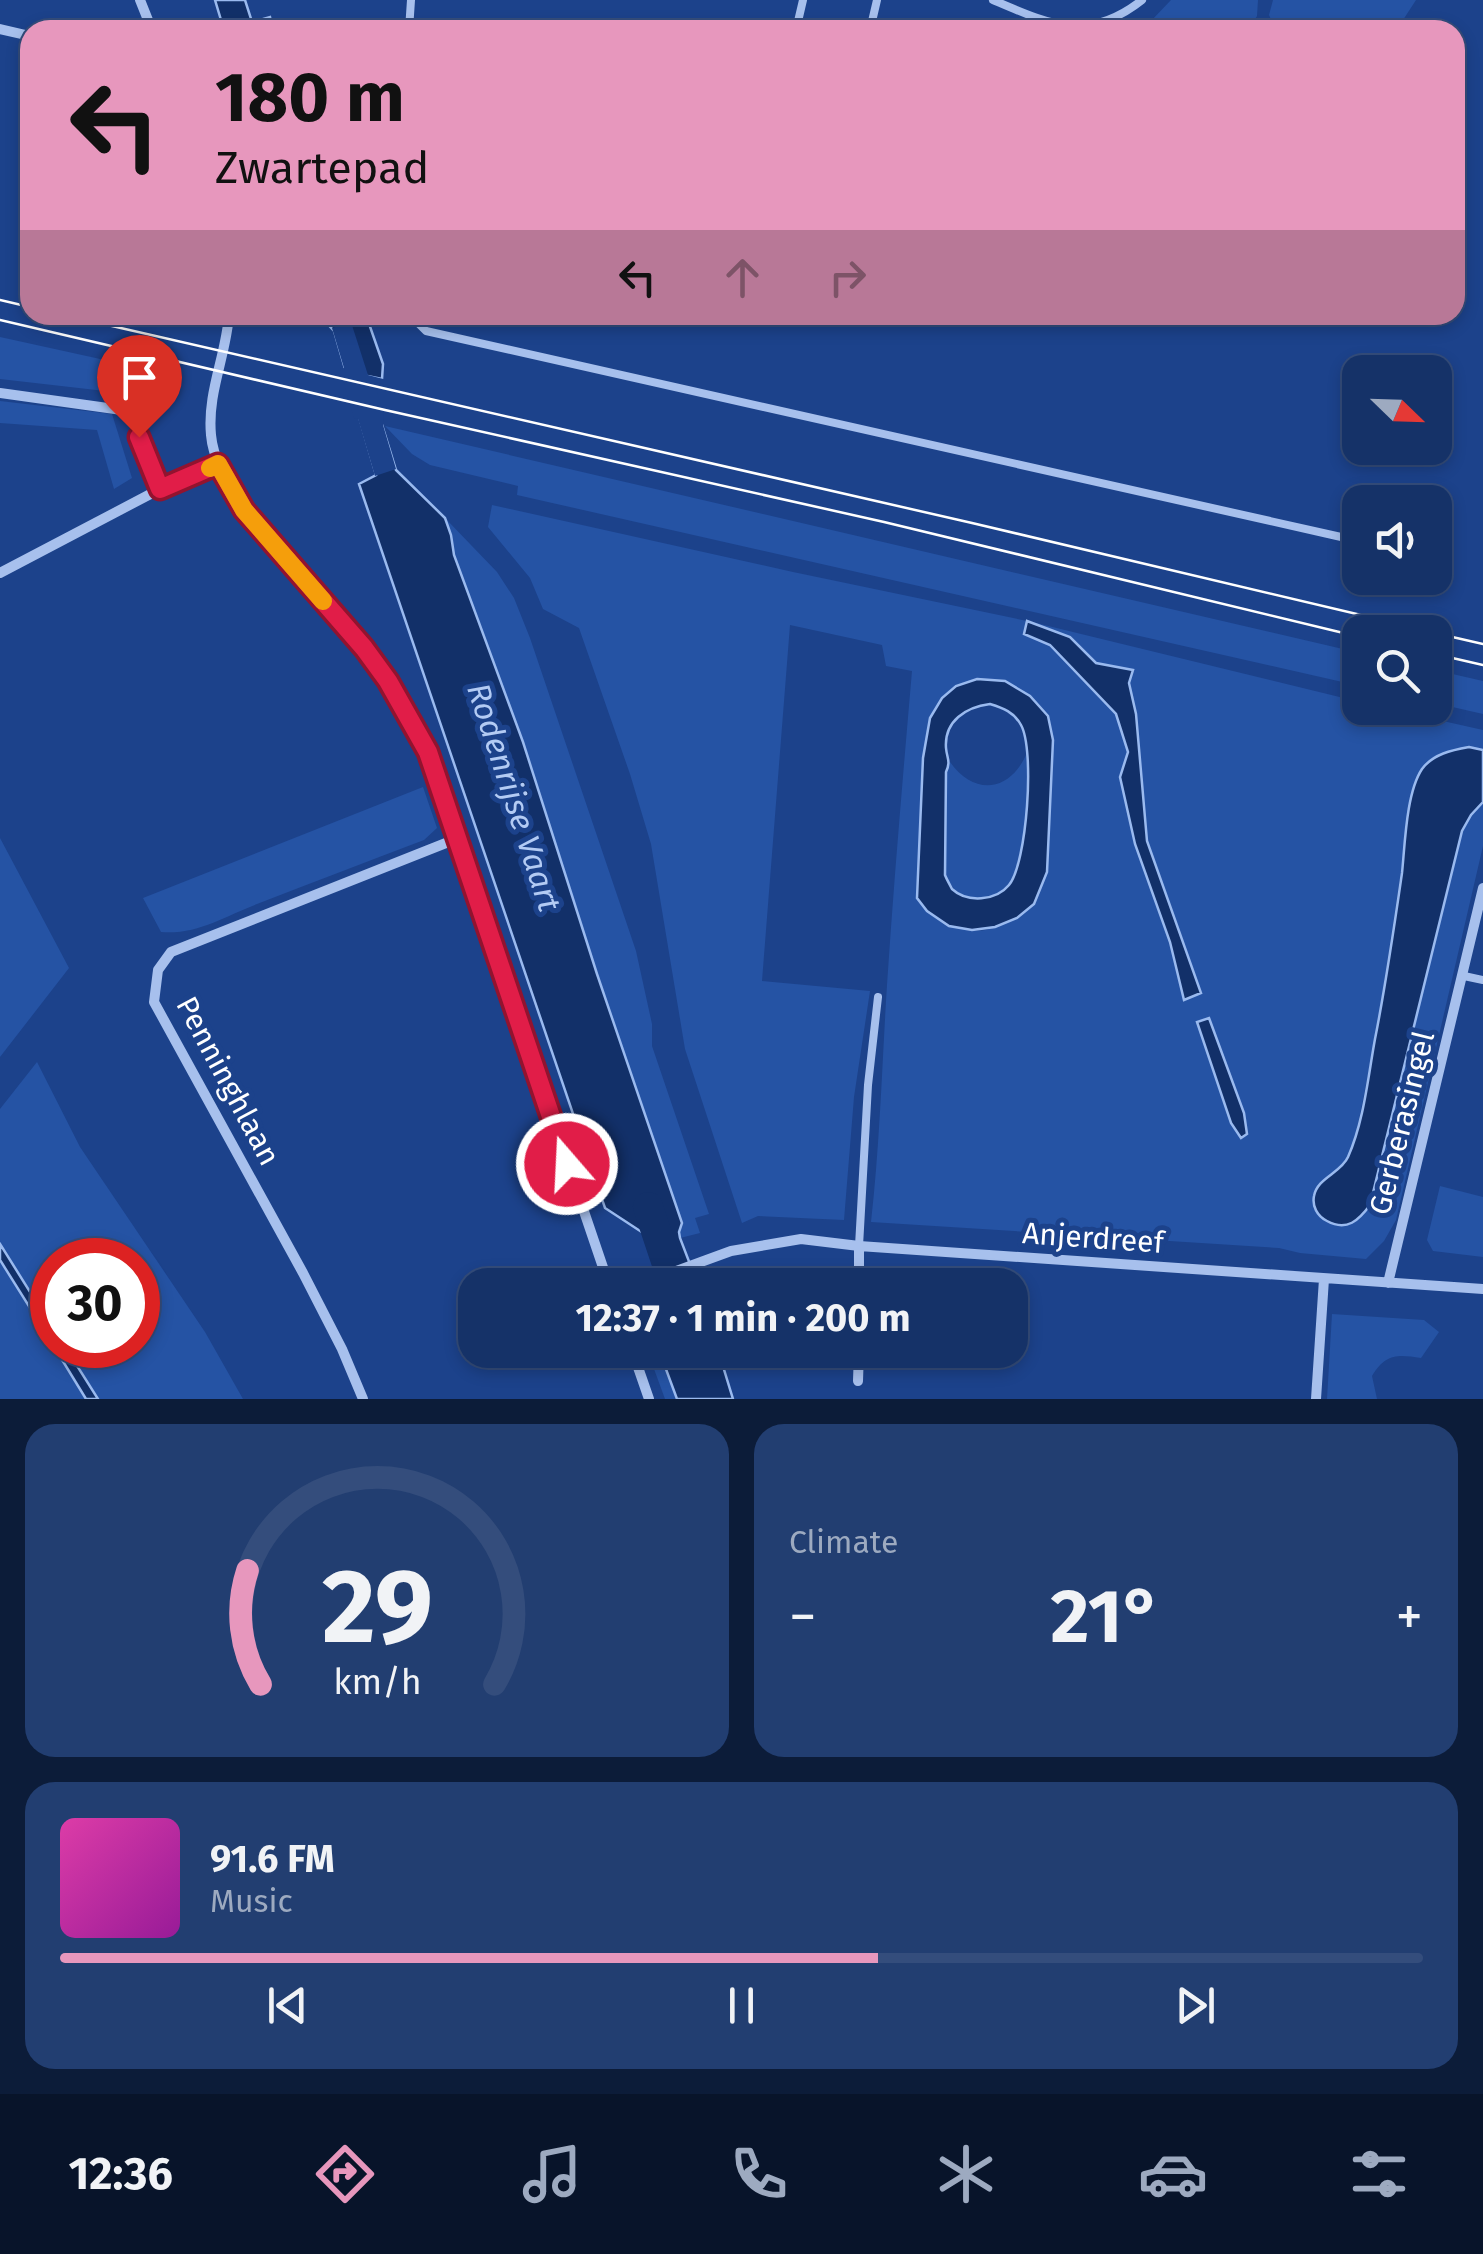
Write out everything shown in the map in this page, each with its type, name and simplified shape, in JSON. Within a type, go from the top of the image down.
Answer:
[{"type":"street","points":[[228,325],[210,407],[211,439],[218,464],[244,510],[364,648],[388,681],[428,752],[603,1268]]},
{"type":"street","points":[[0,393],[129,411],[160,489]]},
{"type":"street","points":[[0,574],[160,489],[218,464]]},
{"type":"street","name":"Penninghlaan","points":[[363,1399],[303,1273],[154,1002],[158,970],[171,952],[456,839]]},
{"type":"street","name":"Gerberasingel","points":[[1388,1283],[1483,888]]},
{"type":"street","name":"Anjerdreef","points":[[686,1268],[731,1250],[801,1238],[859,1246],[1483,1289]]},
{"type":"street","points":[[859,1246],[859,1268]]},
{"type":"street","points":[[1316,1399],[1324,1279]]},
{"type":"street","points":[[638,1368],[649,1399]]},
{"type":"street","points":[[858,1368],[858,1381]]},
{"type":"lane","points":[[993,0],[1039,20]]},
{"type":"lane","points":[[1111,20],[1142,0]]},
{"type":"lane","points":[[420,325],[426,331],[1342,537]]},
{"type":"lane","points":[[1464,976],[1483,980]]},
{"type":"lane","points":[[859,1246],[868,1085],[878,998]]},
{"type":"shaded area","points":[[1171,0],[1258,0],[1254,20],[1152,20]]},
{"type":"shaded area","points":[[1273,0],[1416,0],[1403,20],[1271,20]]},
{"type":"shaded area","points":[[0,337],[164,373],[166,398],[0,379]]},
{"type":"shaded area","points":[[0,401],[112,414],[132,478],[114,489],[97,430],[0,423]]},
{"type":"shaded area","points":[[385,426],[1342,649],[1342,682],[517,495],[518,486],[430,465],[412,454]]},
{"type":"shaded area","points":[[492,505],[1027,621],[1024,635],[1050,645],[1116,714],[1128,752],[1120,777],[1135,844],[1170,942],[1185,1000],[1197,980],[1147,841],[1136,714],[1129,683],[1096,663],[1070,637],[1036,623],[1342,698],[1342,725],[1452,723],[1483,730],[1483,750],[1452,750],[1417,781],[1356,1134],[1346,1162],[1318,1186],[1370,1205],[1462,831],[1483,802],[1483,846],[1396,1220],[1384,1241],[1366,1259],[1279,1248],[871,1222],[912,671],[886,666],[882,645],[790,625],[762,981],[870,991],[854,1097],[844,1220],[758,1216],[742,1223],[685,1049],[651,844],[630,774],[579,628],[543,609],[530,578],[488,527]],"holes":[[[1030,696],[1053,739],[1047,872],[1015,909],[987,930],[960,928],[927,911],[942,698]],[[1208,1018],[1244,1113],[1240,1137],[1231,1122],[1197,1023]]]},
{"type":"shaded area","points":[[445,518],[497,572],[514,598],[530,638],[636,951],[652,1024],[652,1046],[709,1214],[695,1218],[700,1233],[680,1238],[523,742],[454,555]]},
{"type":"shaded area","points":[[1452,674],[1483,681],[1483,714],[1452,707]]},
{"type":"shaded area","points":[[1026,755],[1026,822],[1015,874],[1006,888],[996,894],[981,898],[964,896],[945,875],[946,772],[950,762],[970,780],[991,785],[1010,776]]},
{"type":"shaded area","points":[[423,787],[437,828],[424,840],[187,931],[161,932],[143,898]]},
{"type":"shaded area","points":[[0,838],[69,968],[0,1057]]},
{"type":"shaded area","points":[[37,1062],[80,1147],[141,1238],[30,1238],[30,1368],[160,1368],[160,1265],[205,1332],[243,1399],[0,1399],[0,1109]]},
{"type":"shaded area","points":[[1440,1186],[1483,1197],[1483,1257],[1433,1251],[1427,1240]]},
{"type":"shaded area","points":[[1332,1314],[1424,1320],[1439,1332],[1421,1358],[1398,1356],[1382,1363],[1372,1376],[1377,1399],[1327,1399]]},
{"type":"shaded area","points":[[654,1368],[666,1368],[677,1399],[665,1399]]},
{"type":"water","points":[[215,0],[245,0],[251,20],[221,20]]},
{"type":"water","points":[[328,325],[369,325],[383,364],[382,379],[367,376],[396,470],[445,518],[454,555],[523,742],[682,1223],[680,1238],[691,1268],[669,1268],[660,1244],[605,1208],[359,484],[376,475],[334,331]]},
{"type":"water","points":[[1027,621],[1070,637],[1096,663],[1133,670],[1129,683],[1136,714],[1147,841],[1201,993],[1184,1000],[1170,942],[1135,844],[1120,777],[1128,752],[1116,714],[1050,645],[1024,634]]},
{"type":"water","points":[[977,679],[1005,681],[1030,696],[1048,716],[1053,740],[1047,872],[1034,904],[1017,918],[995,927],[972,930],[949,926],[927,911],[917,898],[923,758],[930,718],[942,698],[956,686]],"holes":[[[990,704],[1008,711],[1021,725],[1028,757],[1027,806],[1020,854],[1009,885],[989,897],[973,898],[958,894],[945,875],[946,738],[958,717]]]},
{"type":"water","points":[[1469,747],[1483,750],[1483,802],[1462,831],[1370,1205],[1352,1223],[1334,1224],[1318,1214],[1314,1196],[1348,1157],[1362,1114],[1390,956],[1413,791],[1422,769],[1432,760]]},
{"type":"water","points":[[1209,1018],[1244,1113],[1247,1134],[1241,1138],[1231,1123],[1197,1022]]},
{"type":"water","points":[[0,1244],[30,1292],[30,1308],[0,1260]]},
{"type":"water","points":[[67,1368],[78,1368],[98,1399],[86,1399]]},
{"type":"water","points":[[666,1368],[724,1368],[733,1399],[677,1399]]},
{"type":"pier","points":[[352,325],[368,375],[387,380],[383,384],[374,382],[396,469],[375,476],[358,419],[354,418],[332,328]]},
{"type":"waterway","name":"Rodenrijse Vaart","points":[[648,1207],[668,1268]]},
{"type":"tram line","points":[[0,300],[20,305]]},
{"type":"tram line","points":[[0,320],[20,325]]},
{"type":"tram line","points":[[21,325],[884,522],[1342,633]]},
{"type":"tram line","points":[[108,325],[1361,615]]},
{"type":"tram line","points":[[1452,637],[1483,644]]},
{"type":"tram line","points":[[1452,658],[1483,665]]},
{"type":"slow traffic","points":[[210,468],[218,464],[244,510],[323,601]]},
{"type":"route","points":[[139,437],[160,489],[218,464],[244,510],[388,681],[428,752],[567,1164]]}]
